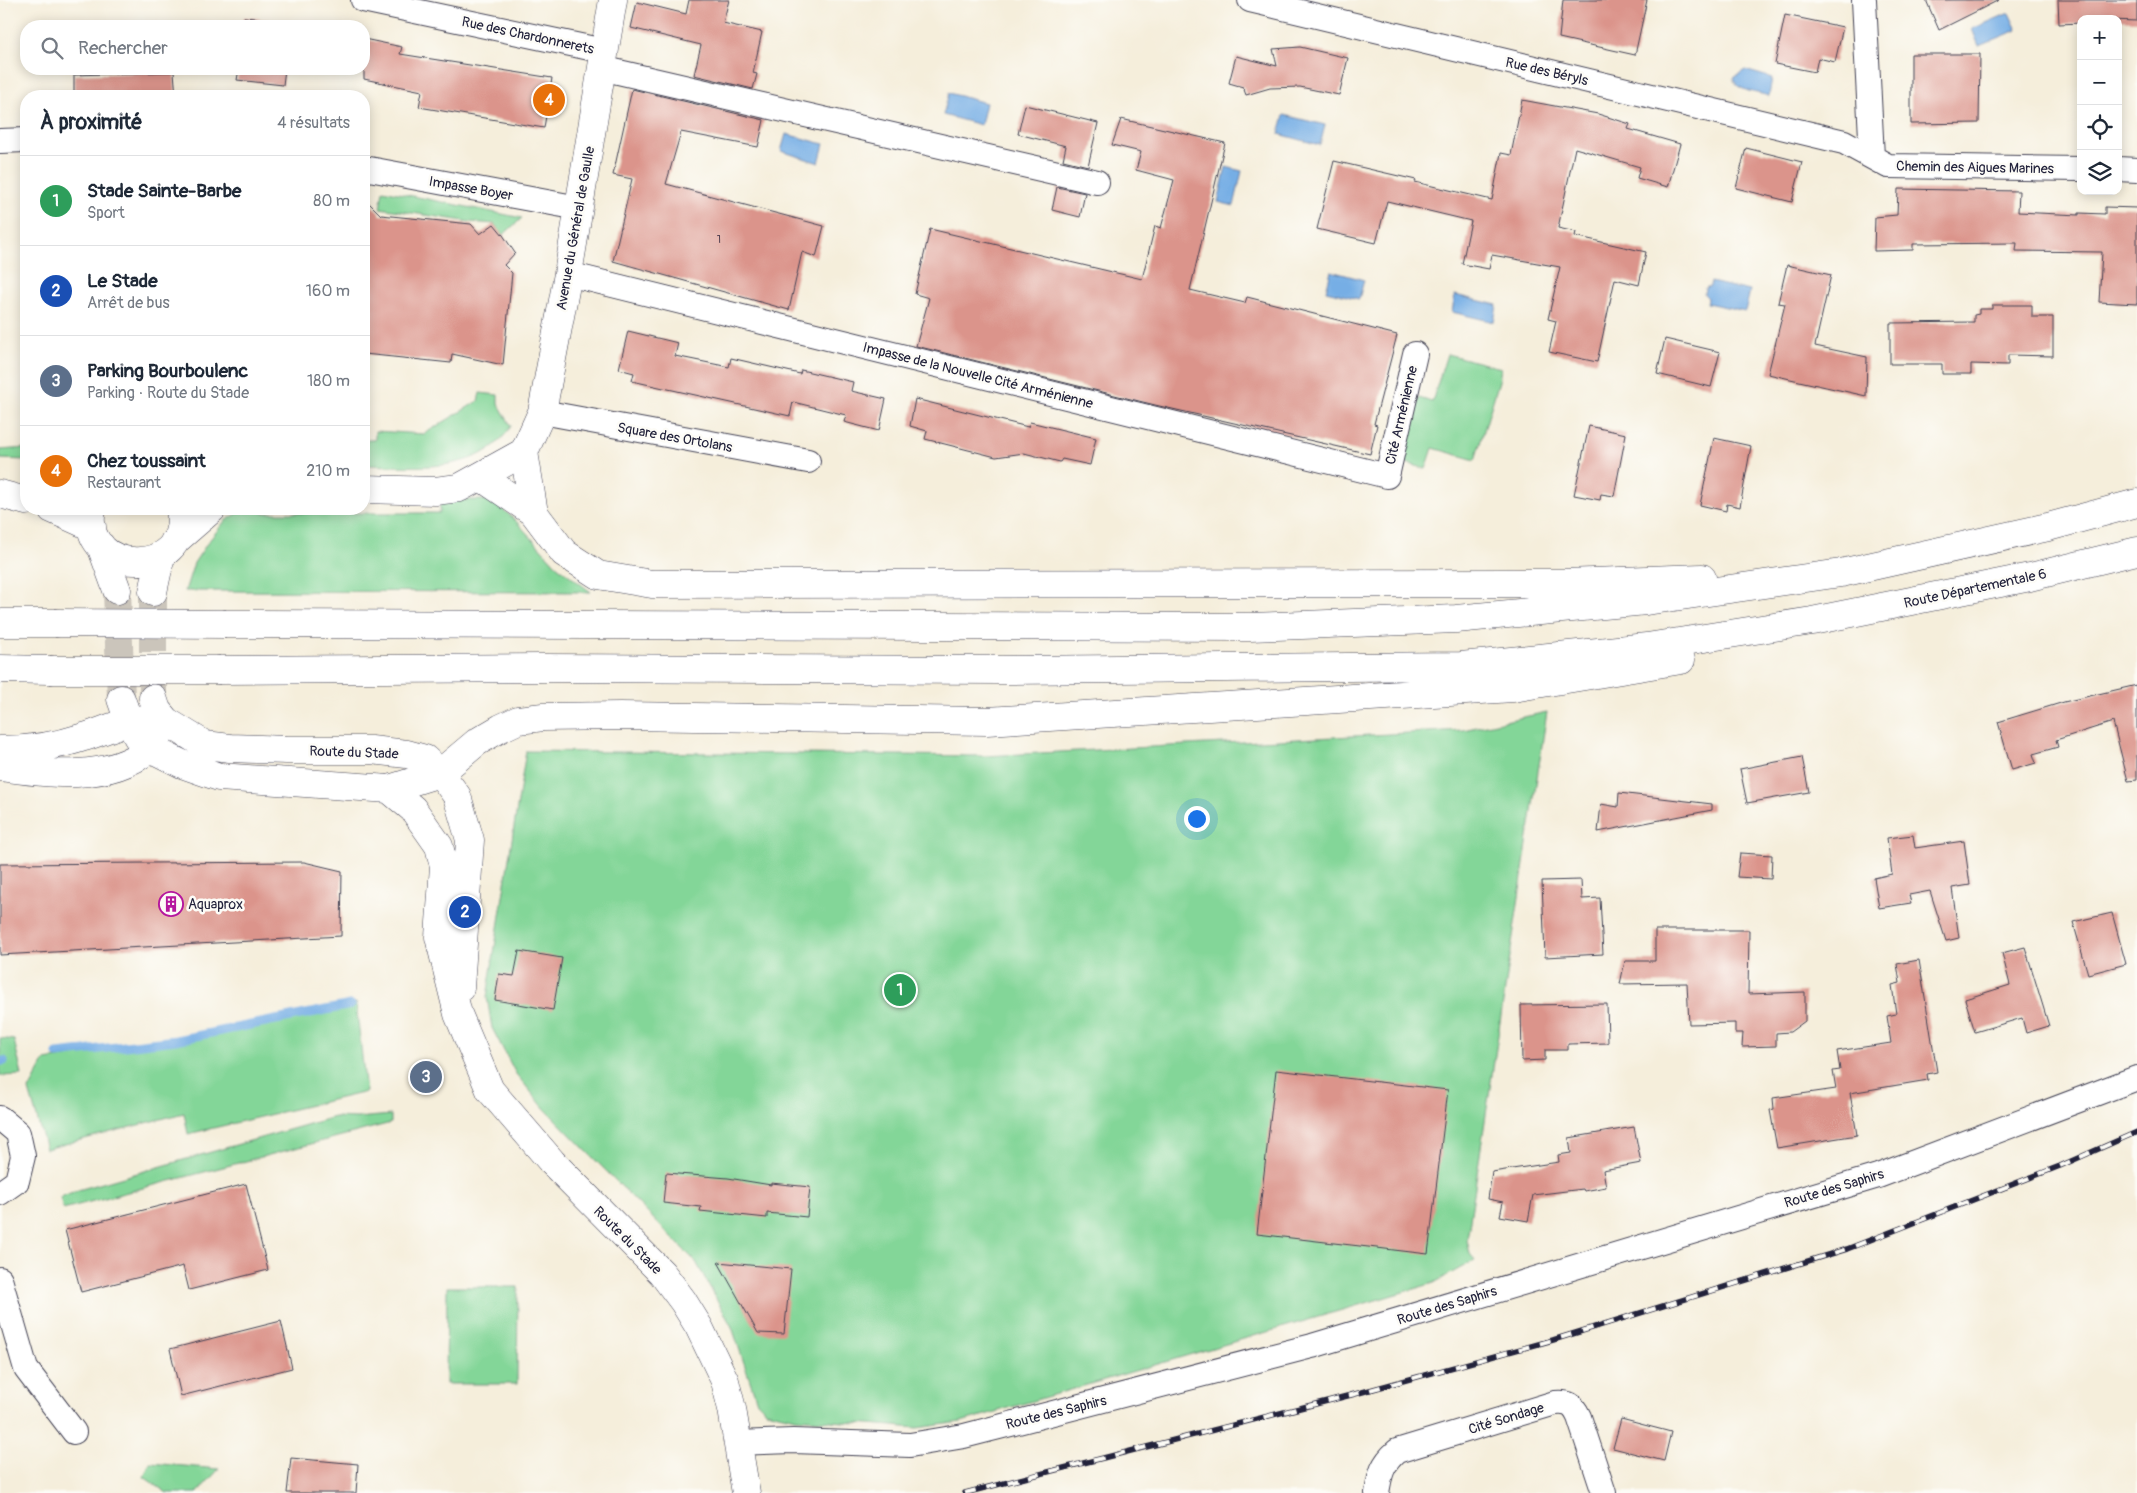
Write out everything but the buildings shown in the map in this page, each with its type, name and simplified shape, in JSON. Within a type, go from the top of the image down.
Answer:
[{"type":"main road","name":"Avenue du Général de Gaulle","points":[[524,452],[542,412],[568,274],[612,0]]},
{"type":"main road","points":[[370,488],[443,490],[459,488],[524,452],[534,513]]},
{"type":"main road","points":[[481,477],[534,513],[564,553],[598,574],[652,584],[1565,583],[1841,573]]},
{"type":"main road","points":[[0,487],[20,483]]},
{"type":"main road","points":[[0,494],[20,499]]},
{"type":"main road","points":[[0,623],[1250,627],[1456,619],[1646,601],[1841,573],[2048,528],[2137,503]]},
{"type":"main road","points":[[66,515],[95,527],[111,554],[123,560],[136,563],[149,561],[167,549],[205,515]]},
{"type":"main road","points":[[153,592],[167,549],[180,530],[181,515]]},
{"type":"main road","points":[[95,527],[117,590]]},
{"type":"main road","name":"Route Départementale 6","points":[[1812,621],[2030,577],[2137,551]]},
{"type":"main road","points":[[0,670],[543,668],[1002,670],[1460,666],[1647,647],[1812,621]]},
{"type":"main road","points":[[125,710],[138,738],[150,748],[182,764],[219,777],[389,789],[440,774],[477,742],[502,728],[518,720],[543,717],[620,716],[987,721],[1513,688],[1706,656],[1812,621]]},
{"type":"main road","points":[[125,710],[142,720],[159,710]]},
{"type":"main road","points":[[0,750],[47,746],[85,737],[110,727],[125,710]]},
{"type":"main road","points":[[0,767],[42,773],[90,772],[123,763],[150,748],[159,710]]},
{"type":"main road","name":"Route du Stade","points":[[159,710],[205,744],[230,748],[372,750],[408,754],[425,759],[440,774],[457,796],[470,840],[458,1014]]},
{"type":"main road","name":"Route du Stade","points":[[389,789],[413,810],[440,846],[444,866],[439,937],[458,1014],[490,1090],[499,1103],[552,1162],[662,1273],[683,1301],[712,1351],[725,1381],[732,1409],[746,1493]]},
{"type":"street","name":"Rue des Chardonnerets","points":[[363,0],[1097,182]]},
{"type":"street","name":"Rue des Béryls","points":[[1250,0],[1844,142]]},
{"type":"street","points":[[1864,0],[1872,157]]},
{"type":"street","points":[[0,141],[20,140]]},
{"type":"street","name":"Chemin des Aigues Marines","points":[[1844,142],[1888,166],[2077,169]]},
{"type":"street","name":"Impasse Boyer","points":[[370,169],[579,208]]},
{"type":"street","points":[[2122,169],[2137,170]]},
{"type":"street","name":"Impasse de la Nouvelle Cité Arménienne","points":[[568,274],[1387,476]]},
{"type":"street","name":"Cité Arménienne","points":[[1387,476],[1416,354]]},
{"type":"street","name":"Square des Ortolans","points":[[542,412],[808,461]]},
{"type":"street","name":"Route des Saphirs","points":[[738,1443],[793,1441],[910,1445],[964,1436],[1312,1346],[1878,1176],[2137,1078]]},
{"type":"street","points":[[0,1118],[18,1133],[23,1156],[17,1180],[0,1193]]},
{"type":"street","points":[[0,1279],[26,1369],[74,1432]]},
{"type":"street","name":"Cité Sondage","points":[[1377,1493],[1380,1473],[1387,1460],[1397,1451],[1555,1403],[1566,1402],[1575,1408],[1579,1417],[1604,1493]]},
{"type":"green space","points":[[383,190],[522,218],[503,235],[494,224],[380,208]]},
{"type":"green space","points":[[1447,354],[1501,368],[1499,381],[1475,460],[1433,448],[1426,469],[1403,462],[1419,398],[1432,402]]},
{"type":"green space","points":[[480,393],[498,395],[498,403],[511,426],[498,442],[482,453],[464,461],[445,465],[370,465],[370,440],[375,440],[375,431],[424,434],[478,401]]},
{"type":"green space","points":[[20,448],[20,460],[0,459],[0,450]]},
{"type":"green space","points":[[440,500],[492,500],[514,519],[556,565],[591,592],[185,591],[194,563],[225,521],[235,515],[440,513]]},
{"type":"green space","points":[[1547,712],[1467,1240],[1470,1254],[1475,1260],[1434,1283],[961,1422],[917,1428],[795,1418],[766,1411],[757,1402],[732,1327],[696,1262],[545,1109],[516,1074],[492,1028],[487,997],[526,751],[985,756],[1463,730]]},
{"type":"green space","points":[[356,1003],[366,1092],[188,1134],[184,1113],[46,1149],[29,1090],[45,1060],[176,1040]]},
{"type":"green space","points":[[0,1038],[14,1040],[22,1075],[0,1076]]},
{"type":"green space","points":[[391,1115],[391,1123],[63,1209],[60,1197],[78,1190],[334,1117],[357,1118]]},
{"type":"green space","points":[[447,1287],[518,1287],[517,1384],[446,1384]]},
{"type":"green space","points":[[150,1463],[219,1469],[197,1493],[167,1493],[144,1477]]},
{"type":"water","points":[[2009,13],[2017,30],[1979,46],[1972,29]]},
{"type":"water","points":[[1745,70],[1772,78],[1769,96],[1748,91],[1735,83],[1733,78]]},
{"type":"water","points":[[949,93],[986,103],[981,125],[943,115]]},
{"type":"water","points":[[1284,115],[1325,125],[1320,145],[1279,134]]},
{"type":"water","points":[[786,134],[824,144],[819,163],[781,151]]},
{"type":"water","points":[[1226,167],[1242,171],[1234,206],[1218,202]]},
{"type":"water","points":[[1331,271],[1364,280],[1359,299],[1326,291]]},
{"type":"water","points":[[1711,282],[1750,291],[1745,311],[1707,303],[1708,298],[1704,294],[1705,288],[1710,286]]},
{"type":"water","points":[[1455,295],[1497,305],[1494,322],[1452,312]]},
{"type":"waterway","points":[[57,1054],[176,1040],[351,1005]]},
{"type":"tunnel","points":[[117,590],[121,699]]},
{"type":"tunnel","points":[[153,592],[153,694]]},
{"type":"railway","points":[[965,1493],[1355,1394],[1553,1340],[1847,1249],[2060,1166],[2137,1132]]},
{"type":"place","name":"Chez toussaint","points":[[549,100]]},
{"type":"place","name":"Aquaprox","points":[[171,904]]},
{"type":"place","name":"Le Stade","points":[[465,912]]},
{"type":"place","name":"Stade Sainte-Barbe","points":[[900,990]]},
{"type":"place","name":"Parking Bourboulenc","points":[[426,1077]]}]
